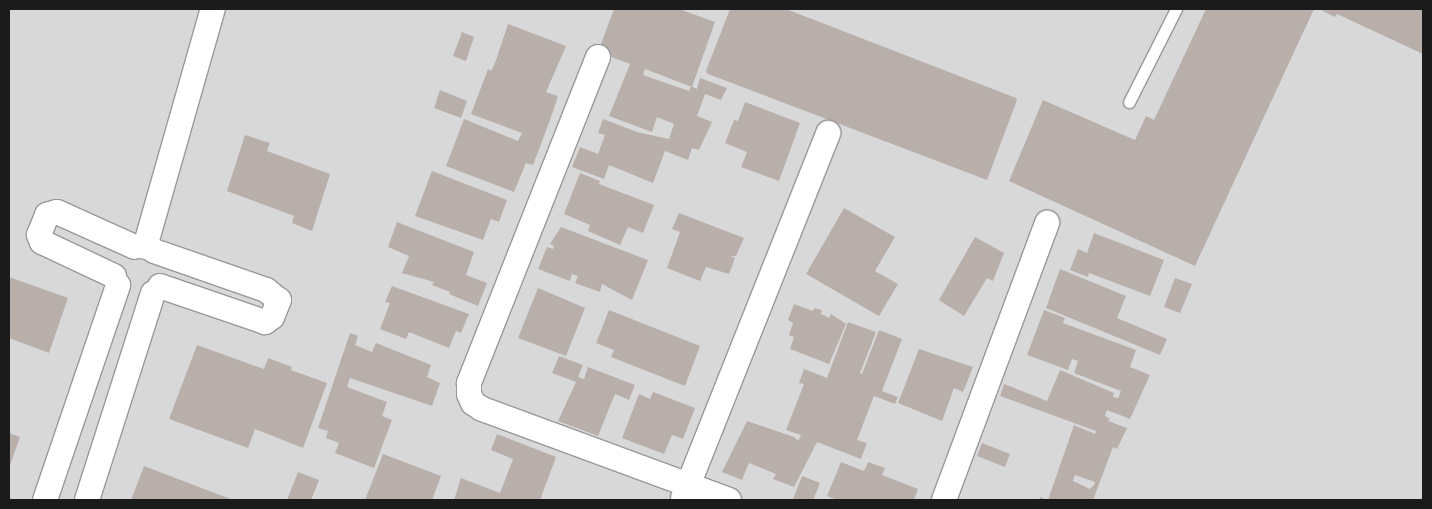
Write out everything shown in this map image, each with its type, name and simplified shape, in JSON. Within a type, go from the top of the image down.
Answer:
[{"type":"street","points":[[145,248],[213,9]]},
{"type":"street","points":[[598,57],[469,383],[468,394],[473,403],[482,409],[684,492],[729,500]]},
{"type":"street","points":[[684,492],[828,133]]},
{"type":"street","points":[[57,212],[145,248],[266,290],[278,300],[272,317],[265,322],[156,289],[134,296],[116,280],[42,242],[40,235],[47,215],[57,212]]},
{"type":"street","points":[[944,500],[1047,223]]},
{"type":"street","points":[[45,500],[116,280],[118,257],[145,248]]},
{"type":"street","points":[[87,500],[164,267],[145,248]]},
{"type":"street","points":[[60,458],[96,468]]},
{"type":"lane","points":[[1129,102],[1176,9]]},
{"type":"shaded area","points":[[9,9],[1423,9],[1423,500],[9,500]]},
{"type":"building","points":[[614,9],[679,9],[715,22],[692,87],[697,89],[700,78],[727,88],[721,100],[705,94],[697,116],[712,122],[699,150],[692,148],[688,160],[665,151],[653,183],[609,165],[604,179],[572,167],[580,147],[598,154],[605,135],[598,133],[603,119],[637,132],[669,139],[674,124],[657,117],[652,132],[609,116],[630,64],[598,52]],"holes":[[[645,69],[691,87],[689,91],[643,75]]]},
{"type":"building","points":[[730,9],[786,9],[1016,98],[1017,100],[987,180],[708,74],[706,71]]},
{"type":"building","points":[[1206,9],[1314,9],[1195,266],[1009,181],[1043,100],[1135,140],[1146,116],[1154,120]]},
{"type":"building","points":[[1319,9],[1423,9],[1423,54],[1337,14],[1335,17]]},
{"type":"building","points":[[508,24],[566,46],[546,92],[558,96],[550,120],[533,165],[526,163],[514,192],[446,166],[464,119],[518,141],[522,133],[471,114],[488,69],[491,71],[495,63]]},
{"type":"building","points":[[462,32],[474,37],[466,61],[453,56]]},
{"type":"building","points":[[440,90],[467,101],[461,118],[434,108]]},
{"type":"building","points":[[745,102],[800,123],[779,181],[741,167],[747,152],[725,143],[734,120],[738,121]]},
{"type":"building","points":[[245,135],[270,143],[267,151],[330,174],[312,231],[292,223],[294,216],[227,191]]},
{"type":"building","points":[[432,171],[507,200],[499,222],[491,219],[483,240],[415,216]]},
{"type":"building","points":[[580,173],[600,181],[599,184],[654,205],[643,233],[628,227],[620,245],[588,231],[590,225],[564,214]]},
{"type":"building","points":[[844,208],[895,237],[875,271],[898,284],[879,316],[806,274]]},
{"type":"building","points":[[679,213],[744,238],[736,256],[730,256],[735,258],[729,274],[706,267],[700,281],[667,268],[680,232],[672,229]]},
{"type":"building","points":[[397,222],[474,252],[466,275],[487,283],[478,306],[432,285],[434,282],[402,273],[409,256],[388,247]]},
{"type":"building","points":[[561,227],[648,260],[632,300],[602,284],[600,292],[575,283],[578,276],[572,274],[570,281],[538,269],[547,247],[553,249],[554,246],[550,244]]},
{"type":"building","points":[[1094,233],[1164,260],[1150,296],[1089,273],[1088,277],[1070,270],[1078,249],[1087,253]]},
{"type":"building","points":[[975,237],[1004,253],[993,281],[987,278],[964,316],[939,300]]},
{"type":"building","points":[[1060,269],[1126,296],[1117,318],[1167,339],[1160,355],[1046,308]]},
{"type":"building","points":[[9,277],[68,298],[49,353],[9,338]]},
{"type":"building","points":[[1175,278],[1192,284],[1180,313],[1164,307]]},
{"type":"building","points":[[392,286],[469,314],[461,333],[456,331],[449,348],[409,332],[406,339],[380,329],[390,303],[385,302]]},
{"type":"building","points":[[538,288],[585,308],[566,356],[518,338]]},
{"type":"building","points":[[794,304],[813,311],[814,308],[822,310],[821,314],[829,318],[831,314],[846,324],[829,364],[790,349],[794,337],[789,335],[793,323],[788,320]]},
{"type":"building","points":[[609,310],[700,346],[685,386],[611,357],[614,350],[596,343]]},
{"type":"building","points":[[1044,310],[1065,318],[1063,323],[1136,350],[1130,367],[1150,375],[1130,419],[1107,410],[1105,416],[1110,419],[1108,421],[1127,428],[1117,449],[1113,447],[1093,500],[1048,500],[1074,425],[1095,434],[1096,431],[1000,396],[1004,384],[1047,401],[1060,370],[1114,393],[1113,397],[1118,398],[1121,391],[1074,373],[1078,361],[1072,359],[1068,370],[1027,355]],"holes":[[[1075,475],[1095,482],[1090,489],[1073,481]]]},
{"type":"building","points":[[848,322],[876,332],[860,373],[862,374],[879,330],[902,339],[882,391],[898,397],[895,404],[874,396],[857,440],[867,443],[861,459],[817,442],[794,487],[773,479],[776,474],[749,463],[742,480],[722,472],[747,421],[794,437],[798,441],[801,435],[786,430],[804,384],[799,383],[804,369],[827,378]]},
{"type":"building","points":[[350,333],[358,336],[355,345],[372,352],[376,343],[431,365],[427,377],[440,383],[432,406],[350,378],[347,387],[387,402],[382,416],[392,420],[374,468],[335,453],[339,443],[326,438],[328,431],[318,428]]},
{"type":"building","points":[[197,345],[264,369],[268,358],[292,367],[291,370],[327,383],[303,448],[255,429],[248,448],[169,419]]},
{"type":"building","points":[[919,349],[973,367],[963,392],[954,388],[942,421],[898,403]]},
{"type":"building","points":[[559,356],[583,365],[578,377],[584,379],[588,367],[635,385],[629,400],[615,394],[598,436],[558,421],[576,382],[552,373]]},
{"type":"building","points":[[653,392],[695,408],[683,439],[672,435],[664,454],[622,438],[639,394],[650,399]]},
{"type":"building","points":[[9,433],[20,437],[9,468]]},
{"type":"building","points":[[497,434],[556,457],[540,500],[454,500],[461,478],[500,493],[513,459],[491,450]]},
{"type":"building","points":[[982,443],[1010,454],[1005,467],[977,456]]},
{"type":"building","points":[[383,454],[441,476],[432,500],[365,500]]},
{"type":"building","points":[[841,462],[864,471],[868,462],[885,468],[882,475],[918,489],[914,500],[837,500],[827,496]]},
{"type":"building","points":[[144,466],[233,500],[131,500]]},
{"type":"building","points":[[298,472],[319,480],[311,500],[287,500]]},
{"type":"building","points":[[802,476],[820,483],[813,500],[793,499]]}]
